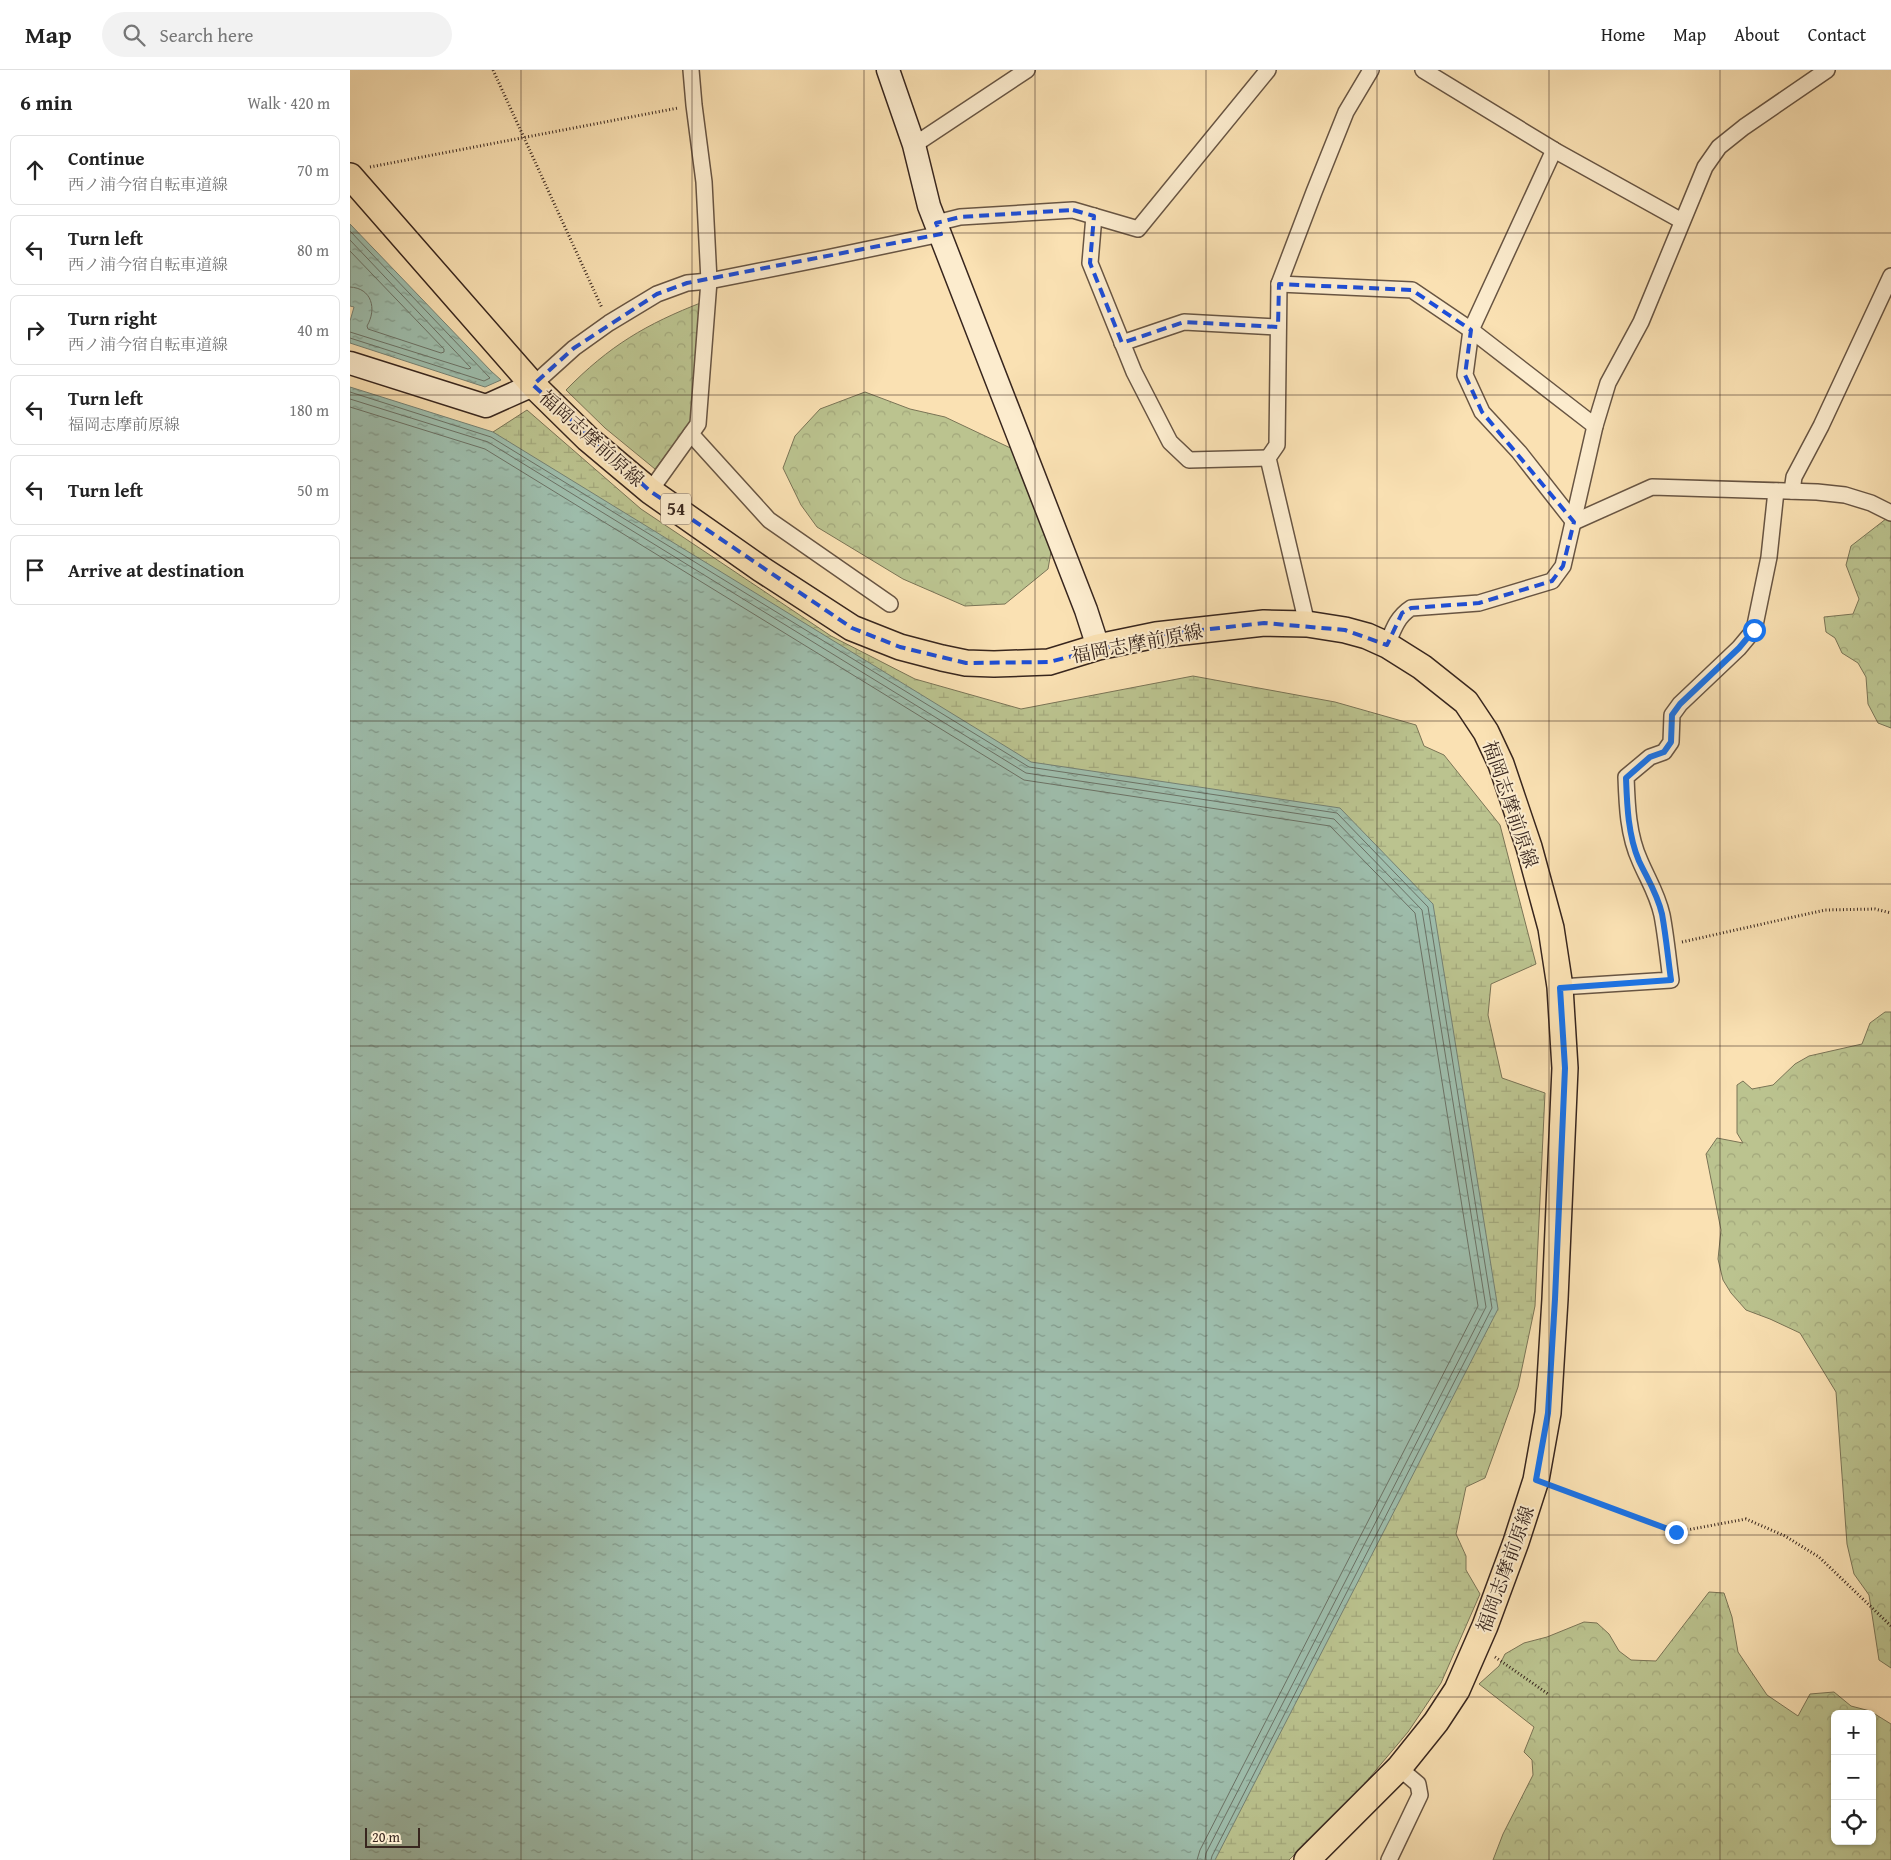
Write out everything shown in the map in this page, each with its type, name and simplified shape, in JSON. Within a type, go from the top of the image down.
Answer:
[{"type":"main road","name":"福岡志摩前原線","points":[[360,172],[533,385],[588,439],[650,491],[761,570],[852,628],[900,646],[942,658],[966,663],[994,664],[1049,662],[1098,647],[1156,635],[1264,623],[1307,624],[1345,630],[1367,636],[1422,667],[1466,702],[1486,732],[1501,764],[1528,847],[1551,928],[1560,988],[1565,1068],[1548,1413],[1536,1480],[1516,1542],[1478,1645],[1457,1690],[1436,1722],[1400,1768],[1307,1860]]},
{"type":"street","points":[[650,491],[698,424],[709,281],[704,182],[691,70]]},
{"type":"street","points":[[888,70],[914,146],[929,206],[1086,610],[1098,647]]},
{"type":"street","points":[[914,146],[1027,70]]},
{"type":"street","points":[[350,363],[486,406],[533,385],[574,348],[609,323],[657,294],[687,283],[709,281],[938,228],[960,217],[1073,210],[1138,229],[1268,70]]},
{"type":"street","points":[[1307,624],[1268,458],[1277,445],[1279,284],[1346,112],[1370,70]]},
{"type":"street","points":[[1423,70],[1554,150],[1682,221]]},
{"type":"street","points":[[1387,646],[1394,626],[1402,613],[1411,608],[1479,603],[1552,580],[1563,566],[1595,426],[1608,383],[1641,322],[1705,167],[1719,147],[1744,127],[1826,70]]},
{"type":"street","points":[[1554,150],[1471,330],[1465,375],[1482,412],[1519,452],[1574,522]]},
{"type":"street","points":[[1094,216],[1090,263],[1134,372],[1170,442],[1189,460],[1268,458]]},
{"type":"street","points":[[1560,988],[1671,980],[1662,914],[1653,886],[1639,860],[1631,833],[1626,778],[1650,757],[1664,752],[1671,742],[1672,715],[1680,704],[1739,648],[1754,630],[1784,491],[1794,477],[1821,426],[1891,276]]},
{"type":"street","points":[[1279,284],[1412,290],[1471,330],[1595,426]]},
{"type":"street","points":[[1122,343],[1184,322],[1278,327]]},
{"type":"street","points":[[691,434],[769,520],[890,604]]},
{"type":"street","points":[[1574,522],[1652,487],[1845,494],[1871,503],[1891,513]]},
{"type":"street","points":[[1389,1860],[1420,1795],[1418,1784],[1400,1768]]},
{"type":"path","points":[[493,70],[609,323]]},
{"type":"path","points":[[360,172],[694,105]]},
{"type":"path","points":[[1666,945],[1825,910],[1875,909],[1891,913]]},
{"type":"path","points":[[1536,1480],[1676,1532],[1746,1519],[1784,1536],[1819,1557],[1891,1626]]},
{"type":"path","points":[[1478,1645],[1548,1694]]},
{"type":"highlighted area","points":[[1073,210],[1094,216],[1090,263],[1122,343],[1184,322],[1278,327],[1279,284],[1412,290],[1471,330],[1465,375],[1482,412],[1574,522],[1563,566],[1552,581],[1479,603],[1411,608],[1402,613],[1387,645],[1345,630],[1264,623],[1156,635],[1049,662],[966,663],[900,647],[852,628],[650,491],[533,385],[574,348],[657,294],[687,283],[941,234],[936,223],[960,217]]},
{"type":"green space","points":[[703,302],[690,423],[655,469],[605,428],[566,390],[582,374],[629,338],[664,319]]},
{"type":"green space","points":[[865,392],[910,409],[945,417],[1021,453],[1052,546],[1048,569],[1005,604],[965,606],[903,579],[817,527],[801,505],[783,468],[795,436],[820,409]]},
{"type":"green space","points":[[527,410],[641,509],[831,636],[915,679],[1021,709],[1193,676],[1335,702],[1416,725],[1424,746],[1444,755],[1500,825],[1536,964],[1491,984],[1488,1015],[1502,1078],[1545,1093],[1535,1306],[1518,1387],[1485,1478],[1466,1487],[1456,1534],[1466,1556],[1466,1570],[1480,1594],[1441,1683],[1408,1732],[1360,1789],[1289,1860],[1071,1860],[436,777],[493,432]]},
{"type":"green space","points":[[1891,515],[1891,728],[1878,723],[1868,704],[1866,677],[1858,663],[1842,653],[1835,638],[1826,632],[1824,617],[1853,614],[1859,599],[1846,565],[1851,546]]},
{"type":"green space","points":[[1885,1012],[1891,1012],[1891,1668],[1879,1660],[1869,1595],[1854,1574],[1847,1544],[1836,1392],[1800,1333],[1746,1310],[1731,1293],[1723,1280],[1718,1259],[1721,1230],[1706,1154],[1717,1138],[1743,1143],[1737,1133],[1737,1085],[1743,1081],[1752,1089],[1773,1085],[1795,1064],[1809,1056],[1862,1044],[1870,1023]]},
{"type":"green space","points":[[1709,1592],[1724,1593],[1732,1617],[1738,1652],[1767,1695],[1798,1716],[1810,1694],[1834,1692],[1851,1706],[1866,1710],[1831,1710],[1831,1845],[1876,1845],[1876,1715],[1891,1724],[1891,1860],[1493,1860],[1503,1834],[1533,1775],[1532,1760],[1524,1752],[1534,1727],[1479,1684],[1499,1666],[1505,1654],[1524,1643],[1547,1637],[1584,1622],[1597,1623],[1609,1634],[1619,1651],[1631,1660],[1656,1661]]},
{"type":"water","points":[[350,224],[501,380],[485,387],[350,343],[350,321],[354,307],[350,306]]},
{"type":"water","points":[[350,387],[493,432],[1031,762],[1340,808],[1433,904],[1498,1309],[1215,1860],[350,1860]]},
{"type":"route","points":[[1676,1532],[1536,1480],[1548,1413],[1555,1299],[1565,1068],[1564,1027],[1560,988],[1671,980],[1662,914],[1653,886],[1639,860],[1631,833],[1626,778],[1650,757],[1664,752],[1671,742],[1672,715],[1680,704],[1739,648],[1754,630]]}]
